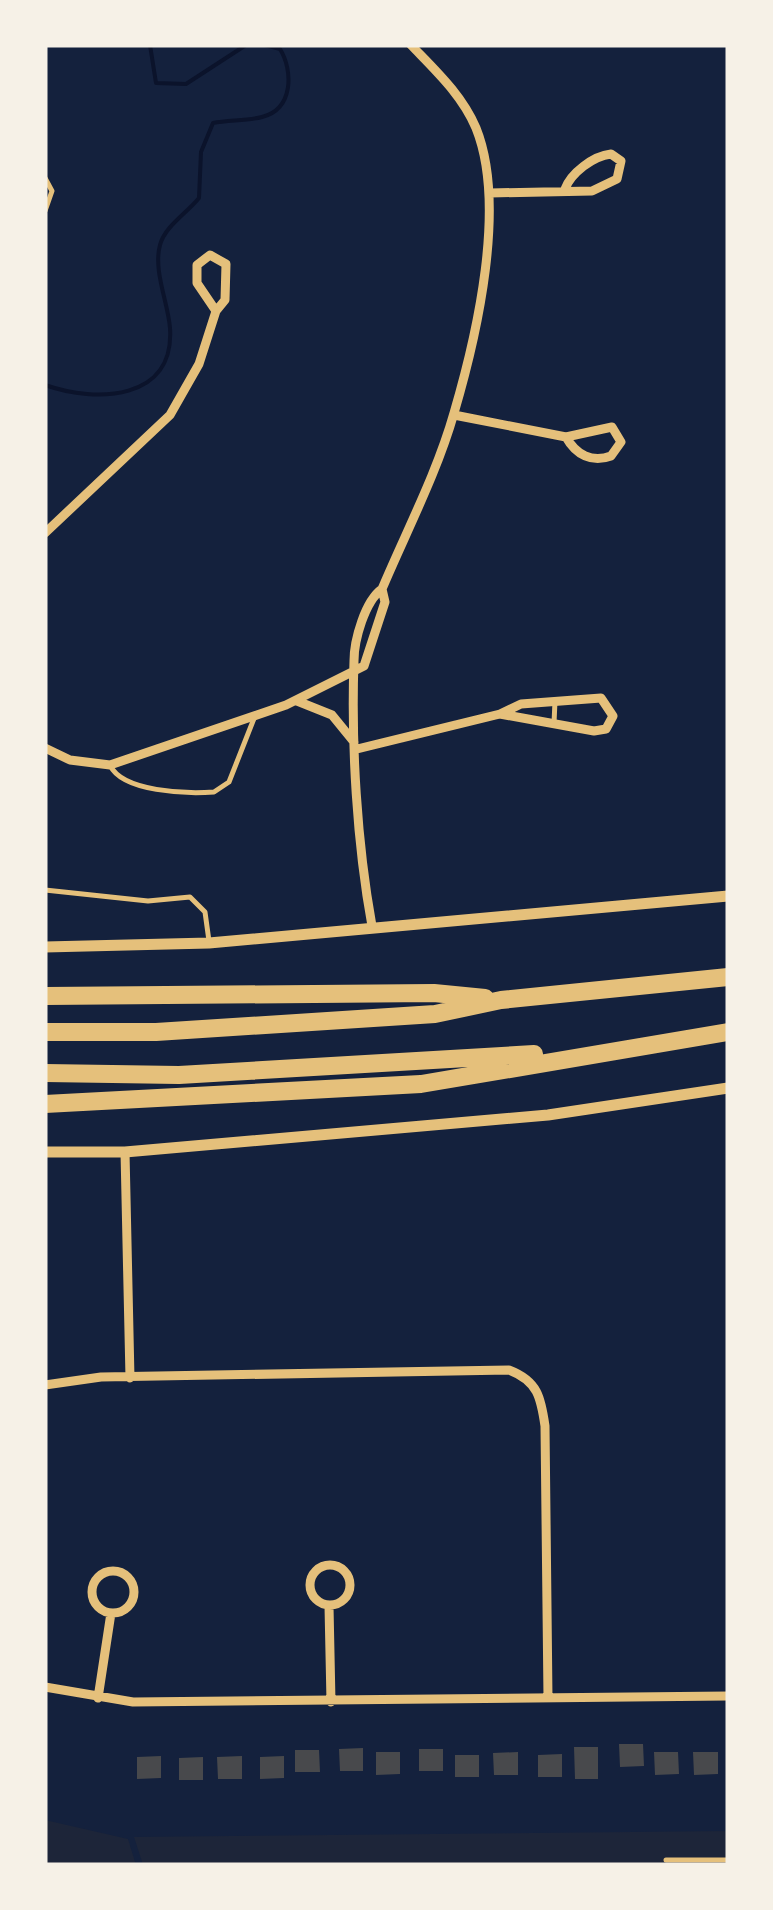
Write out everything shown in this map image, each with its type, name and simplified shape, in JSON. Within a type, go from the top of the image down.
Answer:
[{"type":"highway","points":[[45,1032],[156,1032],[435,1014],[501,1000],[728,978]]},
{"type":"highway","points":[[45,996],[434,993],[501,1000]]},
{"type":"highway","points":[[45,1104],[232,1098],[422,1084],[728,1032]]},
{"type":"highway","points":[[45,1073],[179,1075],[623,1048]]},
{"type":"street","points":[[372,926],[365,887],[354,657],[364,620],[382,590],[454,415],[487,254],[490,193],[479,136],[467,109],[411,45]]},
{"type":"street","points":[[490,193],[565,189],[585,192],[606,186],[620,175],[621,160],[616,154],[602,155],[570,178],[565,189]]},
{"type":"street","points":[[45,534],[170,416],[199,364],[216,311],[227,292],[228,272],[222,260],[210,255],[199,262],[196,278],[216,311]]},
{"type":"street","points":[[454,415],[566,437],[612,427],[621,442],[611,456],[594,460],[577,452],[566,437]]},
{"type":"street","points":[[45,748],[70,760],[110,765],[297,701],[355,672],[366,662],[385,602],[382,590]]},
{"type":"street","points":[[357,749],[500,714],[521,704],[602,698],[611,706],[613,716],[606,729],[594,732],[500,714]]},
{"type":"street","points":[[297,701],[338,721],[357,749]]},
{"type":"street","points":[[45,947],[209,943],[728,896]]},
{"type":"street","points":[[45,1152],[124,1152],[548,1115],[728,1088]]},
{"type":"street","points":[[124,1152],[130,1378]]},
{"type":"street","points":[[45,1385],[63,1379],[509,1370],[538,1389],[545,1426],[548,1698]]},
{"type":"street","points":[[332,1565],[348,1577],[350,1590],[342,1602],[329,1606],[313,1596],[310,1584],[320,1568],[332,1565]]},
{"type":"street","points":[[113,1571],[126,1575],[134,1593],[124,1610],[111,1613],[98,1607],[92,1594],[96,1581],[113,1571]]},
{"type":"street","points":[[329,1606],[331,1702]]},
{"type":"street","points":[[98,1698],[111,1613]]},
{"type":"street","points":[[45,1687],[98,1698],[331,1702],[728,1696]]},
{"type":"lane","points":[[45,178],[52,190],[45,211]]},
{"type":"lane","points":[[364,620],[378,626]]},
{"type":"lane","points":[[554,723],[555,701]]},
{"type":"lane","points":[[110,765],[118,778],[133,783],[214,792],[229,782],[256,715]]},
{"type":"lane","points":[[45,890],[148,901],[190,897],[205,912],[209,943]]},
{"type":"lane","points":[[666,1860],[728,1860]]},
{"type":"shaded area","points":[[45,1820],[128,1839],[136,1865],[45,1865]]},
{"type":"shaded area","points":[[728,1831],[728,1865],[143,1865],[134,1837]]},
{"type":"building","points":[[619,1744],[643,1744],[644,1766],[620,1767]]},
{"type":"building","points":[[574,1747],[598,1747],[598,1779],[575,1779]]},
{"type":"building","points":[[363,1748],[363,1771],[340,1771],[339,1749]]},
{"type":"building","points":[[419,1749],[443,1749],[443,1771],[419,1771]]},
{"type":"building","points":[[295,1750],[319,1750],[320,1772],[295,1772]]},
{"type":"building","points":[[376,1752],[400,1752],[400,1774],[376,1775]]},
{"type":"building","points":[[518,1752],[518,1775],[494,1775],[493,1753]]},
{"type":"building","points":[[654,1752],[678,1752],[679,1774],[655,1775]]},
{"type":"building","points":[[693,1752],[718,1752],[718,1774],[694,1775]]},
{"type":"building","points":[[562,1754],[562,1777],[538,1777],[538,1755]]},
{"type":"building","points":[[455,1755],[479,1755],[479,1777],[455,1777]]},
{"type":"building","points":[[161,1756],[161,1778],[137,1779],[137,1757]]},
{"type":"building","points":[[242,1756],[242,1779],[218,1779],[217,1757]]},
{"type":"building","points":[[284,1756],[284,1778],[260,1779],[260,1757]]},
{"type":"building","points":[[203,1757],[203,1780],[179,1780],[179,1758]]},
{"type":"waterway","points":[[150,45],[156,83],[186,84],[246,45]]},
{"type":"waterway","points":[[45,385],[65,391],[108,394],[146,383],[160,370],[168,352],[170,328],[160,276],[160,245],[171,226],[199,198],[201,152],[213,123],[262,117],[272,113],[285,98],[288,78],[284,58],[280,49],[265,45]]}]
